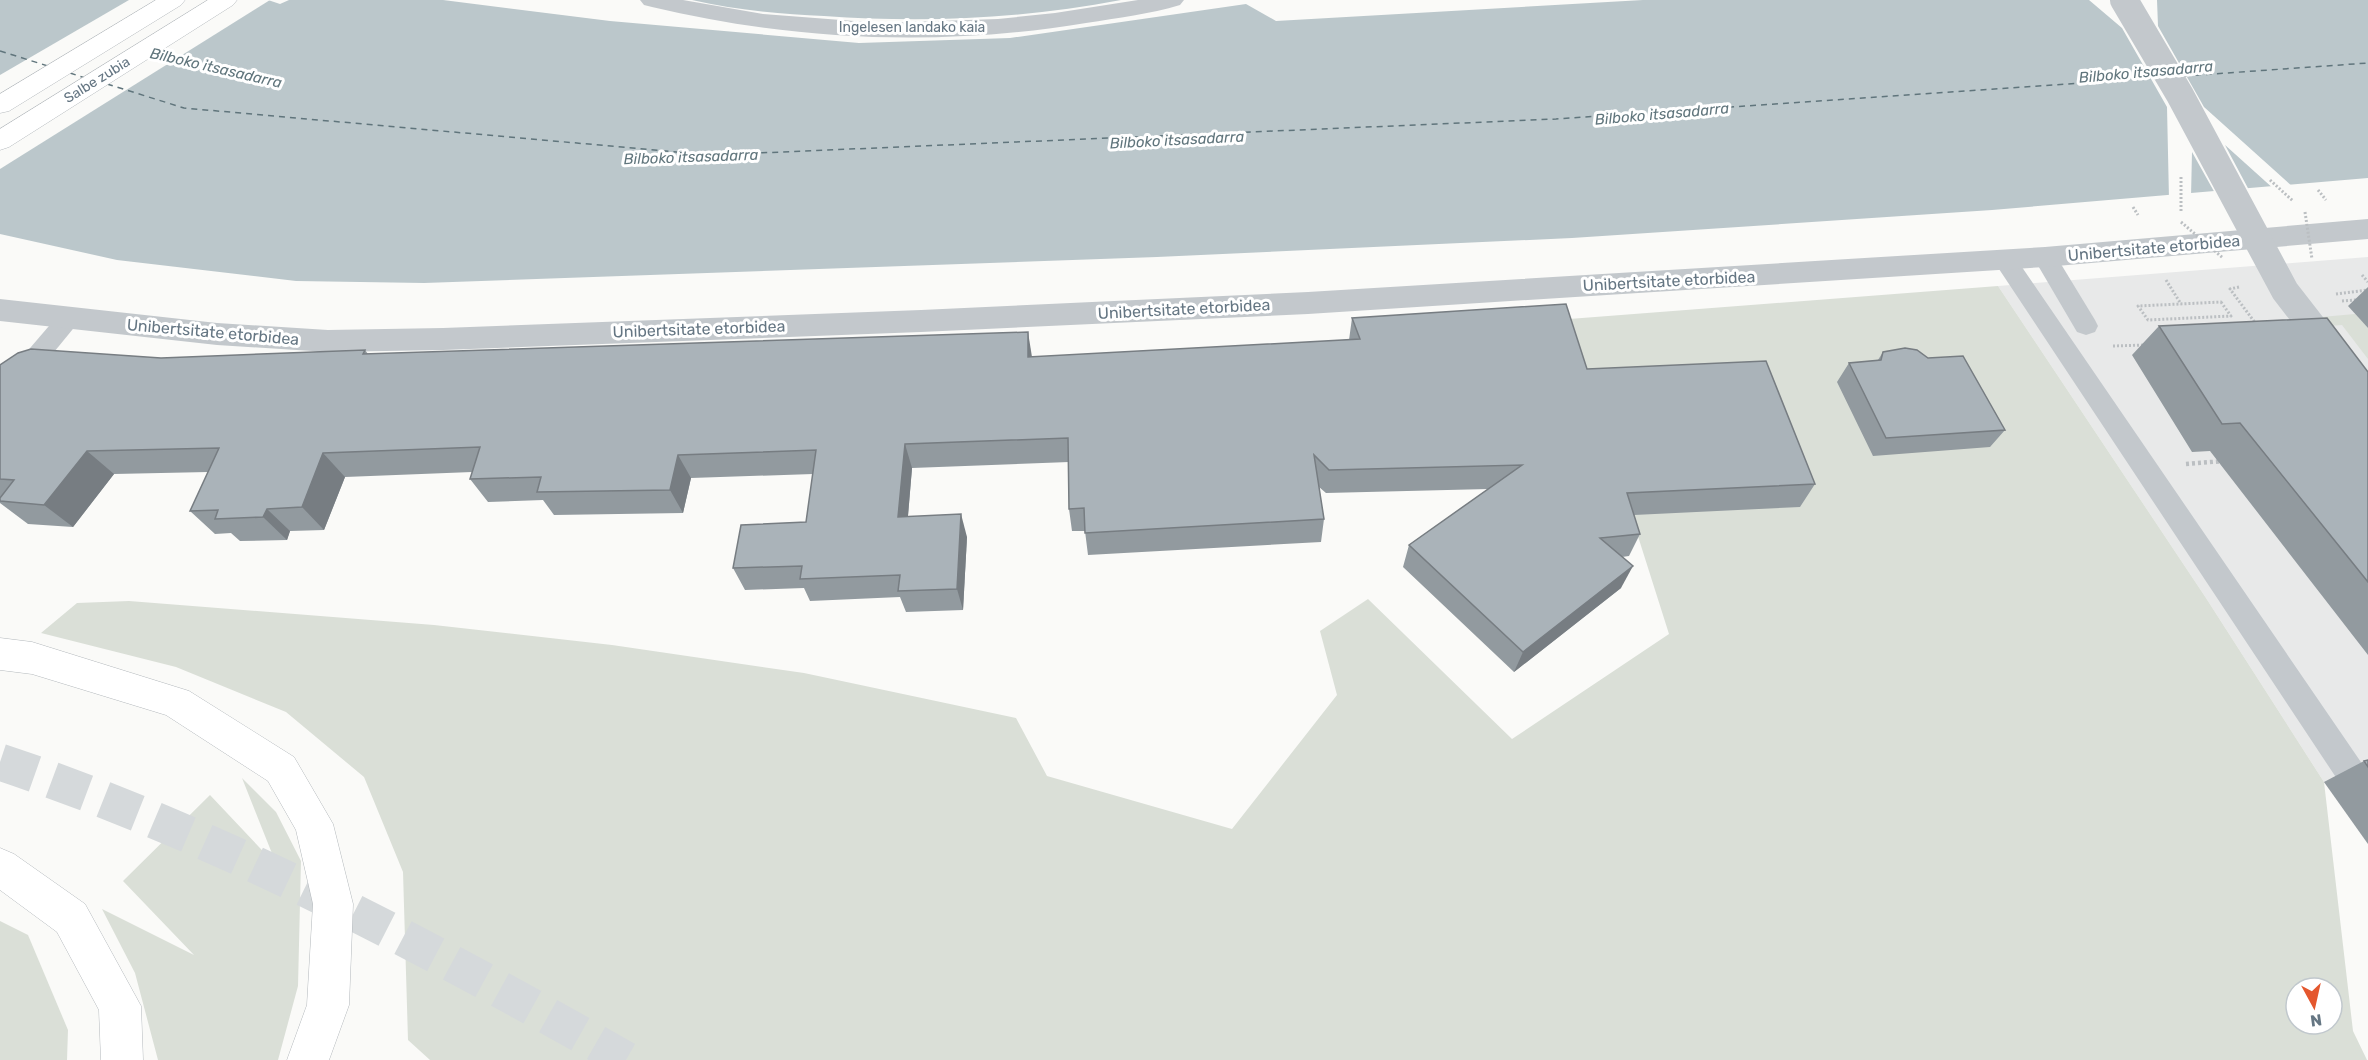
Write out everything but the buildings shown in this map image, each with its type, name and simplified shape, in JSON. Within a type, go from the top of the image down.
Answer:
[{"type":"main road","name":"Salbe zubia","points":[[0,105],[173,0]]},
{"type":"main road","name":"Salbe zubia","points":[[0,141],[225,0]]},
{"type":"main road","points":[[0,654],[32,658],[176,702],[281,769],[314,824],[333,904],[328,1005],[308,1060]]},
{"type":"main road","points":[[0,867],[71,918],[120,1006],[122,1060]]},
{"type":"street","name":"Ingelesen landako kaia","points":[[652,0],[697,11],[779,23],[875,29],[973,29],[1072,19],[1172,0]]},
{"type":"street","points":[[2124,0],[2180,95],[2285,291],[2313,327]]},
{"type":"street","name":"Unibertsitate etorbidea","points":[[0,310],[217,334],[317,340],[442,339],[921,321],[1308,303],[1837,272],[2045,257],[2368,229]]},
{"type":"lane","points":[[2045,257],[2086,326]]},
{"type":"lane","points":[[2005,260],[2354,778]]},
{"type":"lane","points":[[0,400],[69,318]]},
{"type":"path","points":[[2362,275],[2368,282]]},
{"type":"path","points":[[2164,277],[2181,304]]},
{"type":"path","points":[[2234,280],[2240,288],[2229,289],[2260,330]]},
{"type":"path","points":[[2368,290],[2335,294],[2343,302],[2368,299]]},
{"type":"path","points":[[2221,302],[2231,316],[2148,320],[2138,306],[2181,304],[2221,302]]},
{"type":"path","points":[[2190,318],[2195,326]]},
{"type":"path","points":[[2115,356],[2108,346],[2152,344]]},
{"type":"path","points":[[2182,465],[2229,460]]},
{"type":"shaded area","points":[[2368,257],[2368,844],[2324,782],[2206,598],[1998,286]]},
{"type":"shaded area","points":[[1998,286],[2206,598],[2324,782],[2353,1031],[2367,1060],[430,1060],[408,1040],[403,872],[364,777],[286,712],[176,667],[41,633],[77,603],[129,601],[434,625],[612,645],[804,673],[1016,718],[1047,776],[1232,829],[1337,695],[1320,631],[1368,599],[1512,739],[1669,634],[1569,319]]},
{"type":"shaded area","points":[[2355,314],[2368,328],[2368,359],[2342,325],[2329,326],[2321,317]]},
{"type":"shaded area","points":[[242,778],[276,812],[301,861],[298,986],[278,1060],[158,1060],[135,973],[102,909],[194,955],[123,881],[210,795],[277,866]]},
{"type":"shaded area","points":[[0,921],[28,935],[68,1030],[67,1060],[0,1060]]},
{"type":"water","name":"Bilboko itsasadarra","points":[[0,0],[268,0],[280,4],[289,0],[443,0],[610,21],[859,43],[1010,38],[1246,4],[1276,21],[1643,0],[2368,0],[2368,178],[1992,210],[1572,238],[1157,257],[424,283],[296,281],[117,260],[0,234]]},
{"type":"water","points":[[692,0],[1121,0],[1046,12],[973,18],[899,19],[774,13]]},
{"type":"pier","points":[[129,0],[270,0],[0,169],[0,75]]},
{"type":"pier","points":[[2089,0],[2157,0],[2158,26],[2204,107],[2294,188],[2275,190],[2225,145],[2250,192],[2216,195],[2192,152],[2191,197],[2169,199],[2167,107],[2122,28]]},
{"type":"ferry route","points":[[0,51],[48,66]]},
{"type":"ferry route","points":[[2184,76],[2368,63]]},
{"type":"ferry route","points":[[70,73],[85,78]]},
{"type":"ferry route","points":[[107,84],[184,108],[711,155],[1556,119],[2155,78]]},
{"type":"tunnel","points":[[0,762],[82,791],[242,858],[398,935],[626,1060]]}]
